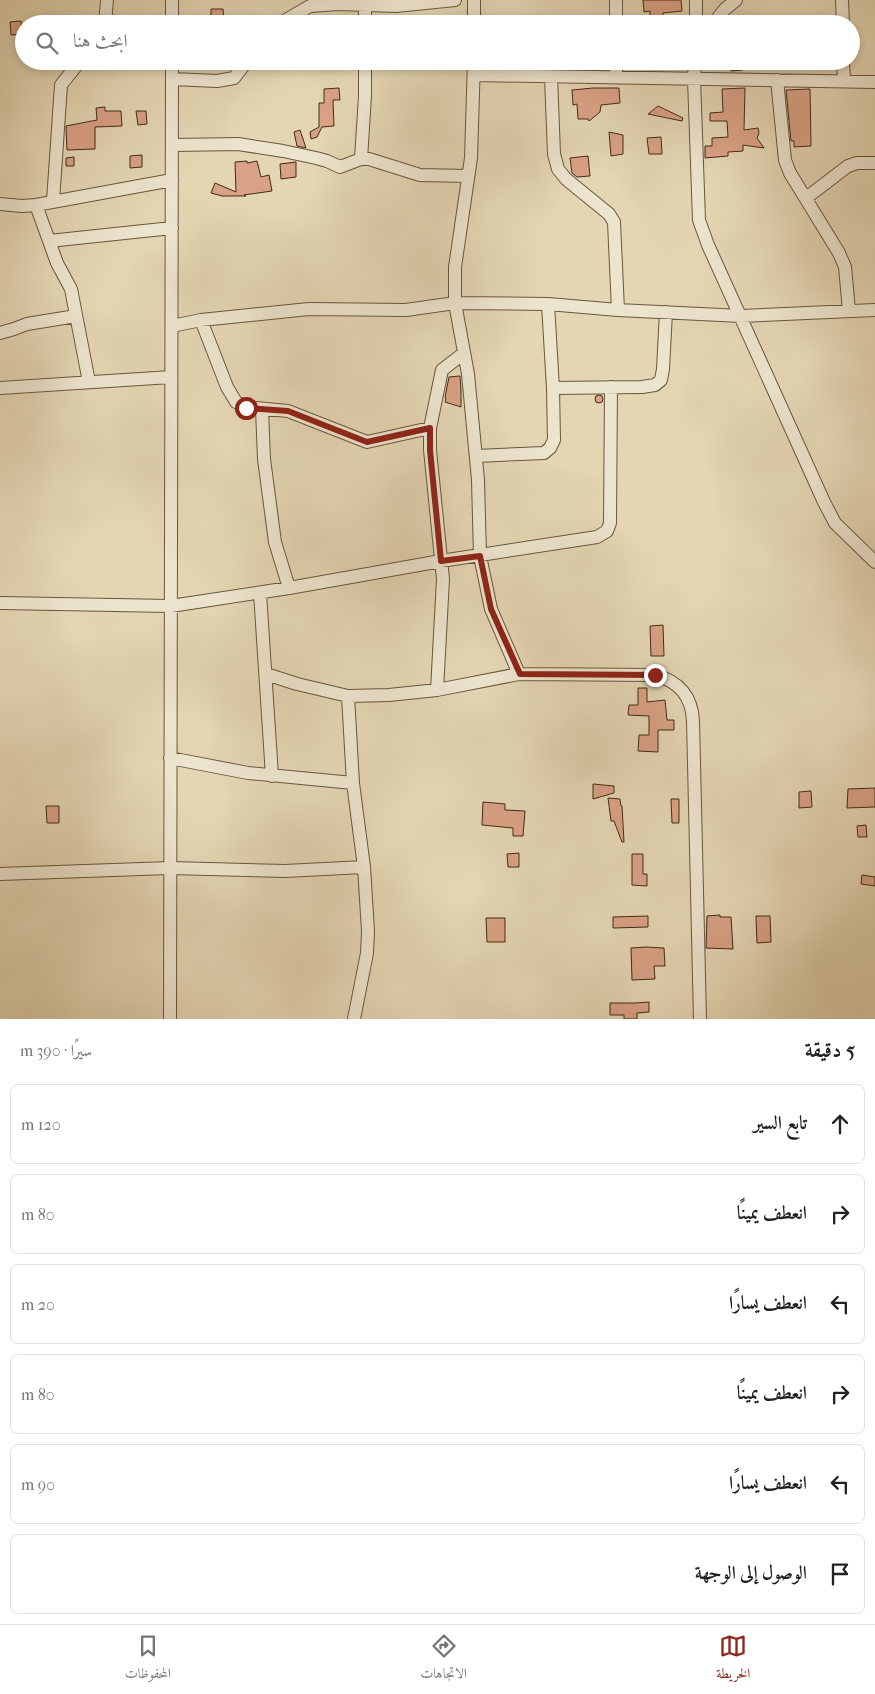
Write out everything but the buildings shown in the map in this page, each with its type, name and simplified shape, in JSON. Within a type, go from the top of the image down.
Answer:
[{"type":"street","points":[[106,15],[107,0]]},
{"type":"street","points":[[172,0],[172,15]]},
{"type":"street","points":[[294,15],[310,6],[338,4],[396,6],[455,0]]},
{"type":"street","points":[[474,0],[474,15]]},
{"type":"street","points":[[616,0],[616,15]]},
{"type":"street","points":[[696,0],[696,15]]},
{"type":"street","points":[[719,15],[736,0]]},
{"type":"street","points":[[842,0],[843,15]]},
{"type":"street","points":[[365,15],[366,5]]},
{"type":"street","points":[[53,201],[61,86],[73,70]]},
{"type":"street","points":[[170,1019],[172,70]]},
{"type":"street","points":[[172,79],[217,81],[234,78],[240,70]]},
{"type":"street","points":[[361,159],[365,70]]},
{"type":"street","points":[[474,70],[471,158],[456,267],[455,303],[468,374],[476,456],[480,556],[491,609],[520,674]]},
{"type":"street","points":[[616,70],[616,78]]},
{"type":"street","points":[[694,70],[699,220],[708,245],[824,502],[835,522],[875,562]]},
{"type":"street","points":[[843,70],[844,81]]},
{"type":"street","points":[[474,75],[875,82]]},
{"type":"street","points":[[551,76],[554,154],[558,169],[566,179],[609,214],[614,222],[618,310]]},
{"type":"street","points":[[777,80],[785,160],[790,173],[839,253],[845,267],[849,311]]},
{"type":"street","points":[[172,145],[238,144],[316,158],[340,167],[361,159],[369,159],[420,175],[468,176]]},
{"type":"street","points":[[806,198],[848,166],[857,163],[875,163]]},
{"type":"street","points":[[0,204],[36,205],[172,180]]},
{"type":"street","points":[[36,205],[57,263],[71,289],[89,382]]},
{"type":"street","points":[[49,241],[172,228]]},
{"type":"street","points":[[172,326],[201,320],[309,309],[406,310],[455,303],[548,304],[618,310],[741,316],[875,310]]},
{"type":"street","points":[[476,456],[544,453],[550,448],[554,440],[548,304]]},
{"type":"street","points":[[553,388],[642,387],[655,385],[661,380],[663,369],[666,312]]},
{"type":"street","points":[[0,332],[27,324],[76,316]]},
{"type":"street","points":[[201,320],[226,387],[236,402],[246,408],[288,411],[367,442],[430,428]]},
{"type":"street","points":[[437,690],[442,579],[430,450],[430,428],[442,370],[464,353]]},
{"type":"street","points":[[0,388],[171,377]]},
{"type":"street","points":[[0,603],[171,606],[597,537],[607,531],[610,523],[611,387]]},
{"type":"street","points":[[262,409],[264,459],[275,542],[289,588]]},
{"type":"street","points":[[260,593],[272,776]]},
{"type":"street","points":[[266,674],[297,684],[348,696],[388,695],[437,690],[520,674],[655,675],[672,681],[686,694],[690,703],[693,721],[700,1019]]},
{"type":"street","points":[[348,696],[353,783],[364,866],[368,932],[367,953],[354,1019]]},
{"type":"street","points":[[170,758],[248,773],[353,783]]},
{"type":"street","points":[[0,874],[170,868],[285,871],[364,866]]},
{"type":"route","points":[[246,408],[288,411],[367,442],[430,428],[430,450],[441,561],[480,556],[491,609],[520,674],[655,675]]}]
